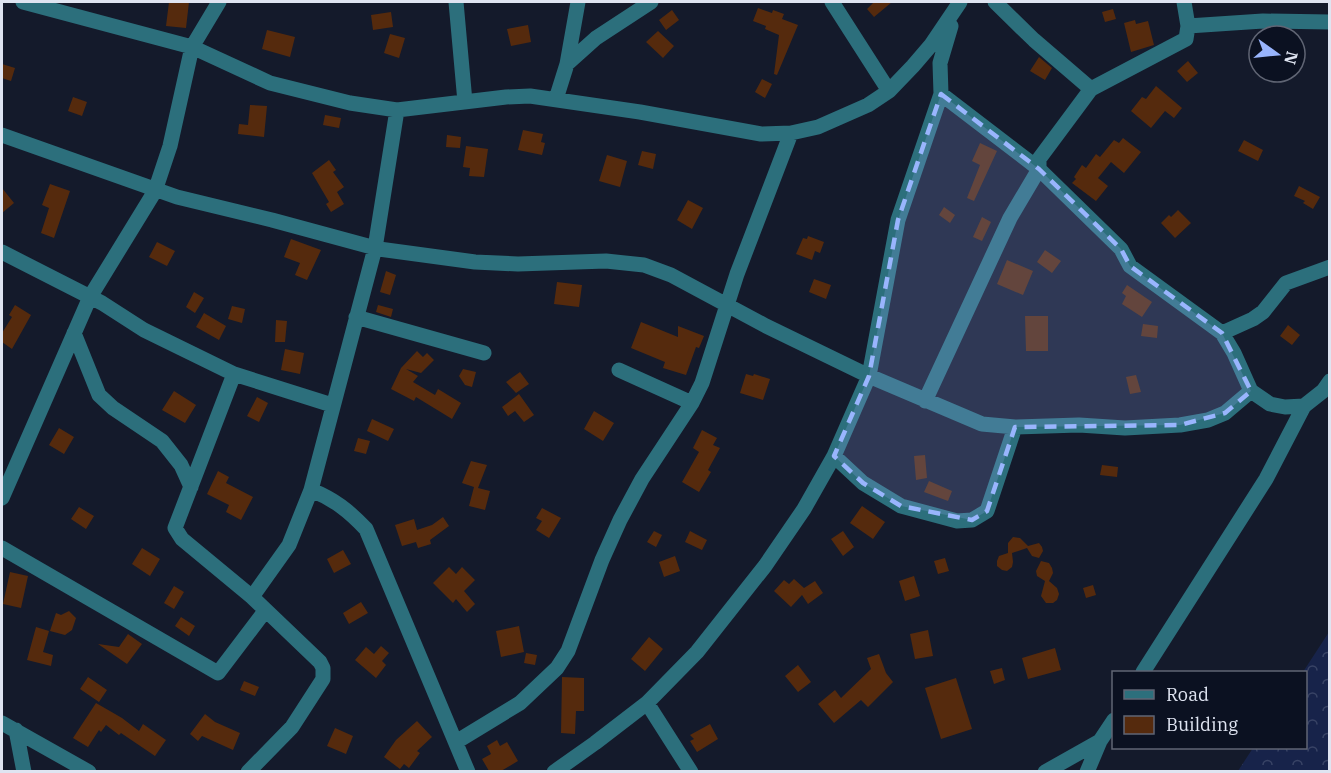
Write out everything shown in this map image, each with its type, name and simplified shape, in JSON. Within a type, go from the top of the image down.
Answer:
[{"type":"street","points":[[23,2],[192,47],[270,83],[350,104],[397,110],[530,96],[640,112],[761,134],[791,133],[818,127],[868,105],[889,91],[932,45],[958,6]]},
{"type":"street","points":[[2,498],[90,297],[155,190],[170,146],[192,47],[219,2]]},
{"type":"street","points":[[456,2],[465,102]]},
{"type":"street","points":[[556,99],[567,64],[578,2]]},
{"type":"street","points":[[567,64],[596,38],[651,2]]},
{"type":"street","points":[[832,2],[889,91]]},
{"type":"street","points":[[994,2],[1090,89]]},
{"type":"street","points":[[925,401],[1011,218],[1039,169],[1040,159],[1090,89],[1185,39],[1188,26],[1184,2]]},
{"type":"street","points":[[554,771],[647,703],[697,652],[765,566],[804,509],[834,456],[869,376],[898,220],[941,94],[940,63],[958,6]]},
{"type":"street","points":[[1188,26],[1263,21],[1329,22]]},
{"type":"street","points":[[941,94],[1039,169],[1121,249],[1130,266],[1222,333],[1251,391],[1270,404],[1285,407],[1304,406]]},
{"type":"street","points":[[252,597],[289,545],[311,490],[375,248],[397,110]]},
{"type":"street","points":[[456,742],[520,703],[557,668],[575,634],[602,560],[620,520],[642,479],[692,403],[706,374],[727,304],[791,133]]},
{"type":"street","points":[[2,135],[155,190],[375,248],[412,255],[475,262],[518,264],[606,261],[644,265],[671,275],[869,376],[982,424],[1016,427],[1079,425],[1142,428],[1180,425],[1208,420],[1225,413],[1251,391]]},
{"type":"street","points":[[2,252],[115,310],[144,330],[234,374],[332,405]]},
{"type":"street","points":[[1222,333],[1263,312],[1286,283],[1329,267]]},
{"type":"street","points":[[356,316],[484,353]]},
{"type":"street","points":[[74,333],[99,395],[113,408],[162,441],[176,458],[191,487]]},
{"type":"street","points":[[619,370],[692,403]]},
{"type":"street","points":[[234,374],[175,528],[178,534],[252,597],[320,662],[323,668],[323,679],[291,727],[248,771]]},
{"type":"street","points":[[1144,671],[1266,479],[1304,406],[1323,391],[1329,381]]},
{"type":"street","points":[[834,456],[863,483],[901,506],[957,521],[972,520],[987,511],[1016,427]]},
{"type":"street","points":[[311,490],[328,497],[346,509],[366,529],[468,771]]},
{"type":"street","points":[[2,548],[218,673],[265,611]]},
{"type":"street","points":[[647,703],[690,771]]},
{"type":"street","points":[[1087,771],[1100,741],[1112,722]]},
{"type":"street","points":[[2,723],[89,771]]},
{"type":"street","points":[[16,730],[24,771]]},
{"type":"street","points":[[1045,771],[1100,741]]},
{"type":"highlighted area","points":[[941,94],[1039,169],[1121,249],[1130,266],[1222,333],[1251,391],[1225,413],[1180,425],[1015,427],[987,511],[972,520],[901,506],[863,483],[834,456],[869,376],[898,220]]},
{"type":"green space","points":[[1329,632],[1329,771],[1238,771],[1252,749],[1307,749],[1307,671],[1304,671]]},
{"type":"building","points":[[169,2],[189,2],[186,28],[166,26]]},
{"type":"building","points":[[874,2],[892,2],[874,17],[867,9]]},
{"type":"building","points":[[758,8],[784,14],[782,19],[798,25],[777,75],[774,74],[779,35],[753,21]]},
{"type":"building","points":[[1113,9],[1116,19],[1105,22],[1102,12]]},
{"type":"building","points":[[672,10],[679,20],[666,30],[659,20]]},
{"type":"building","points":[[391,12],[393,27],[373,30],[371,15]]},
{"type":"building","points":[[1135,20],[1136,24],[1148,21],[1154,45],[1131,52],[1124,23]]},
{"type":"building","points":[[528,25],[531,42],[511,46],[507,29]]},
{"type":"building","points":[[267,30],[295,37],[290,57],[262,49]]},
{"type":"building","points":[[658,31],[674,46],[663,58],[646,42]]},
{"type":"building","points":[[390,34],[405,38],[399,58],[384,53]]},
{"type":"building","points":[[1039,57],[1052,68],[1045,80],[1030,71]]},
{"type":"building","points":[[1188,61],[1198,73],[1187,82],[1177,71]]},
{"type":"building","points":[[2,64],[15,68],[11,81],[2,78]]},
{"type":"building","points":[[762,79],[772,84],[765,98],[755,92]]},
{"type":"building","points":[[1156,86],[1182,108],[1174,118],[1165,111],[1151,128],[1131,111],[1142,97],[1146,99]]},
{"type":"building","points":[[73,97],[87,102],[82,116],[68,111]]},
{"type":"building","points":[[250,105],[267,106],[264,137],[238,134],[239,124],[248,125]]},
{"type":"building","points":[[325,115],[341,118],[339,128],[323,125]]},
{"type":"building","points":[[523,130],[543,134],[541,142],[545,143],[542,155],[518,150]]},
{"type":"building","points":[[447,135],[461,137],[460,148],[446,147]]},
{"type":"building","points":[[1123,138],[1141,152],[1124,173],[1111,162],[1098,178],[1108,186],[1096,201],[1072,183],[1076,179],[1074,177],[1082,165],[1086,168],[1096,154],[1100,157],[1114,140],[1119,143]]},
{"type":"building","points":[[1244,140],[1263,150],[1258,161],[1238,151]]},
{"type":"building","points":[[980,143],[997,151],[974,201],[967,198],[980,165],[972,161]]},
{"type":"building","points":[[466,146],[488,149],[484,177],[469,176],[470,168],[463,167]]},
{"type":"building","points":[[642,151],[656,154],[653,169],[638,165]]},
{"type":"building","points":[[607,155],[627,161],[620,187],[599,181]]},
{"type":"building","points":[[329,160],[336,170],[333,172],[344,187],[337,192],[344,204],[331,212],[326,204],[329,202],[312,173]]},
{"type":"building","points":[[50,184],[70,191],[54,238],[41,233],[49,208],[42,205]]},
{"type":"building","points":[[1299,186],[1320,197],[1313,209],[1303,203],[1305,201],[1294,196]]},
{"type":"building","points":[[2,188],[14,203],[2,213]]},
{"type":"building","points":[[688,200],[703,208],[692,229],[677,220]]},
{"type":"building","points":[[944,207],[955,215],[950,223],[939,215]]},
{"type":"building","points":[[1178,210],[1191,223],[1175,238],[1161,223]]},
{"type":"building","points":[[982,217],[991,222],[982,241],[973,237]]},
{"type":"building","points":[[808,236],[824,242],[820,253],[815,251],[812,260],[796,254],[803,238],[807,239]]},
{"type":"building","points":[[291,239],[321,250],[307,280],[295,275],[300,263],[284,257]]},
{"type":"building","points":[[157,242],[175,251],[167,266],[149,257]]},
{"type":"building","points":[[1045,250],[1061,261],[1052,273],[1037,262]]},
{"type":"building","points":[[1007,260],[1033,271],[1023,295],[997,284]]},
{"type":"building","points":[[386,271],[396,275],[390,295],[380,292]]},
{"type":"building","points":[[814,279],[831,285],[826,299],[809,292]]},
{"type":"building","points":[[557,282],[582,285],[579,307],[554,304]]},
{"type":"building","points":[[1127,285],[1152,302],[1142,317],[1122,304],[1126,296],[1122,293]]},
{"type":"building","points":[[194,292],[204,298],[195,313],[186,307]]},
{"type":"building","points":[[15,305],[31,315],[12,349],[2,342],[2,333],[12,317],[9,315]]},
{"type":"building","points":[[378,305],[393,309],[391,317],[376,312]]},
{"type":"building","points":[[232,306],[245,309],[242,323],[228,319]]},
{"type":"building","points":[[204,313],[226,326],[219,340],[196,327]]},
{"type":"building","points":[[1025,316],[1048,316],[1048,351],[1026,351]]},
{"type":"building","points":[[276,320],[287,321],[285,342],[275,342]]},
{"type":"building","points":[[641,322],[678,337],[678,326],[704,336],[699,348],[696,347],[686,375],[663,368],[665,362],[631,348]]},
{"type":"building","points":[[1143,324],[1158,326],[1157,338],[1141,336]]},
{"type":"building","points":[[1288,325],[1300,335],[1292,345],[1280,336]]},
{"type":"building","points":[[285,349],[304,353],[300,374],[281,370]]},
{"type":"building","points":[[417,351],[423,357],[427,353],[434,360],[421,373],[406,369],[418,376],[413,382],[435,395],[438,389],[461,403],[452,419],[416,397],[414,401],[391,389],[401,368]]},
{"type":"building","points":[[463,369],[476,372],[472,387],[465,385],[459,376]]},
{"type":"building","points":[[520,372],[529,384],[516,393],[506,382]]},
{"type":"building","points":[[746,374],[770,379],[763,400],[740,393]]},
{"type":"building","points":[[1136,375],[1141,392],[1130,394],[1126,377]]},
{"type":"building","points":[[174,391],[196,405],[185,423],[162,410]]},
{"type":"building","points":[[519,394],[534,415],[524,422],[515,411],[508,416],[502,407]]},
{"type":"building","points":[[257,397],[268,403],[259,422],[247,416]]},
{"type":"building","points":[[594,411],[614,423],[603,441],[584,429]]},
{"type":"building","points":[[372,419],[394,429],[388,441],[367,431]]},
{"type":"building","points":[[59,428],[74,437],[64,454],[49,445]]},
{"type":"building","points":[[702,430],[717,438],[713,445],[720,448],[708,470],[711,472],[699,492],[682,482],[699,452],[693,448]]},
{"type":"building","points":[[358,438],[370,441],[366,454],[354,451]]},
{"type":"building","points":[[925,455],[927,478],[916,480],[914,456]]},
{"type":"building","points":[[471,461],[487,465],[478,488],[490,491],[485,510],[469,506],[474,487],[462,483]]},
{"type":"building","points":[[1102,465],[1118,467],[1117,477],[1100,475]]},
{"type":"building","points":[[218,471],[229,477],[226,483],[253,497],[241,520],[226,512],[229,505],[207,494]]},
{"type":"building","points":[[929,481],[952,491],[948,501],[924,492]]},
{"type":"building","points":[[862,506],[885,522],[873,539],[850,523]]},
{"type":"building","points":[[79,507],[94,516],[86,529],[71,519]]},
{"type":"building","points":[[542,508],[561,518],[549,538],[536,530],[542,521],[536,518]]},
{"type":"building","points":[[443,517],[449,526],[430,540],[431,544],[418,548],[416,542],[402,546],[395,525],[414,519],[417,530],[432,525]]},
{"type":"building","points":[[654,531],[662,535],[656,547],[647,542]]},
{"type":"building","points":[[690,531],[707,540],[702,550],[685,542]]},
{"type":"building","points":[[843,531],[854,547],[843,556],[831,539]]},
{"type":"building","points":[[1013,537],[1020,538],[1028,546],[1039,543],[1043,551],[1039,558],[1032,556],[1027,548],[1012,553],[1012,567],[1007,571],[1002,570],[997,566],[997,561],[999,556],[1008,553],[1008,543]]},
{"type":"building","points":[[142,548],[160,559],[150,576],[132,564]]},
{"type":"building","points":[[343,550],[351,564],[334,573],[327,559]]},
{"type":"building","points":[[675,556],[680,571],[664,577],[659,562]]},
{"type":"building","points":[[945,558],[949,571],[938,574],[934,561]]},
{"type":"building","points":[[1041,561],[1049,563],[1052,568],[1053,573],[1049,581],[1057,588],[1059,594],[1053,603],[1046,603],[1041,596],[1045,581],[1037,576],[1036,571]]},
{"type":"building","points":[[449,567],[456,574],[462,567],[475,580],[464,591],[475,604],[467,612],[456,599],[453,603],[433,583]]},
{"type":"building","points":[[10,572],[28,576],[21,608],[3,604]]},
{"type":"building","points":[[914,576],[920,596],[905,601],[899,581]]},
{"type":"building","points":[[794,579],[804,588],[815,581],[823,593],[808,604],[802,595],[791,607],[774,591],[784,580],[789,584]]},
{"type":"building","points":[[1093,585],[1096,595],[1086,598],[1083,588]]},
{"type":"building","points":[[174,586],[184,592],[174,609],[164,603]]},
{"type":"building","points":[[361,602],[368,613],[349,624],[343,613]]},
{"type":"building","points":[[69,611],[76,618],[72,630],[65,635],[50,631],[56,613],[61,615]]},
{"type":"building","points":[[181,617],[195,626],[189,636],[175,626]]},
{"type":"building","points":[[519,626],[524,652],[501,657],[496,631]]},
{"type":"building","points":[[36,627],[49,631],[43,652],[53,655],[51,666],[27,660]]},
{"type":"building","points":[[928,630],[933,656],[915,659],[910,634]]},
{"type":"building","points":[[128,634],[142,644],[127,664],[98,644],[119,647]]},
{"type":"building","points":[[649,637],[663,649],[645,671],[631,659]]},
{"type":"building","points":[[381,646],[389,653],[382,661],[386,665],[376,678],[355,660],[366,647],[374,654]]},
{"type":"building","points":[[1055,648],[1061,670],[1028,679],[1022,658]]},
{"type":"building","points":[[526,653],[537,655],[535,665],[524,663]]},
{"type":"building","points":[[879,654],[886,673],[893,682],[868,707],[861,700],[834,723],[818,704],[835,690],[841,698],[871,669],[867,658]]},
{"type":"building","points":[[798,665],[811,682],[798,692],[785,676]]},
{"type":"building","points":[[1002,668],[1005,680],[994,684],[990,671]]},
{"type":"building","points":[[88,677],[107,690],[99,702],[80,689]]},
{"type":"building","points":[[562,677],[584,678],[584,711],[576,711],[575,734],[561,733]]},
{"type":"building","points":[[956,678],[972,729],[941,739],[925,688]]},
{"type":"building","points":[[244,681],[259,687],[255,696],[240,690]]},
{"type":"building","points":[[96,703],[139,731],[143,724],[166,740],[155,756],[106,725],[101,732],[99,730],[88,747],[73,738]]},
{"type":"building","points":[[205,714],[215,722],[240,733],[233,750],[202,736],[198,741],[190,734]]},
{"type":"building","points":[[417,721],[432,737],[417,751],[420,753],[409,768],[404,764],[400,769],[384,757],[396,740]]},
{"type":"building","points":[[710,724],[718,739],[697,752],[690,741],[694,739],[690,735]]},
{"type":"building","points":[[335,728],[353,736],[346,754],[327,746]]},
{"type":"building","points":[[497,740],[500,746],[507,742],[518,761],[501,771],[489,771],[482,759],[491,754],[487,746]]}]
